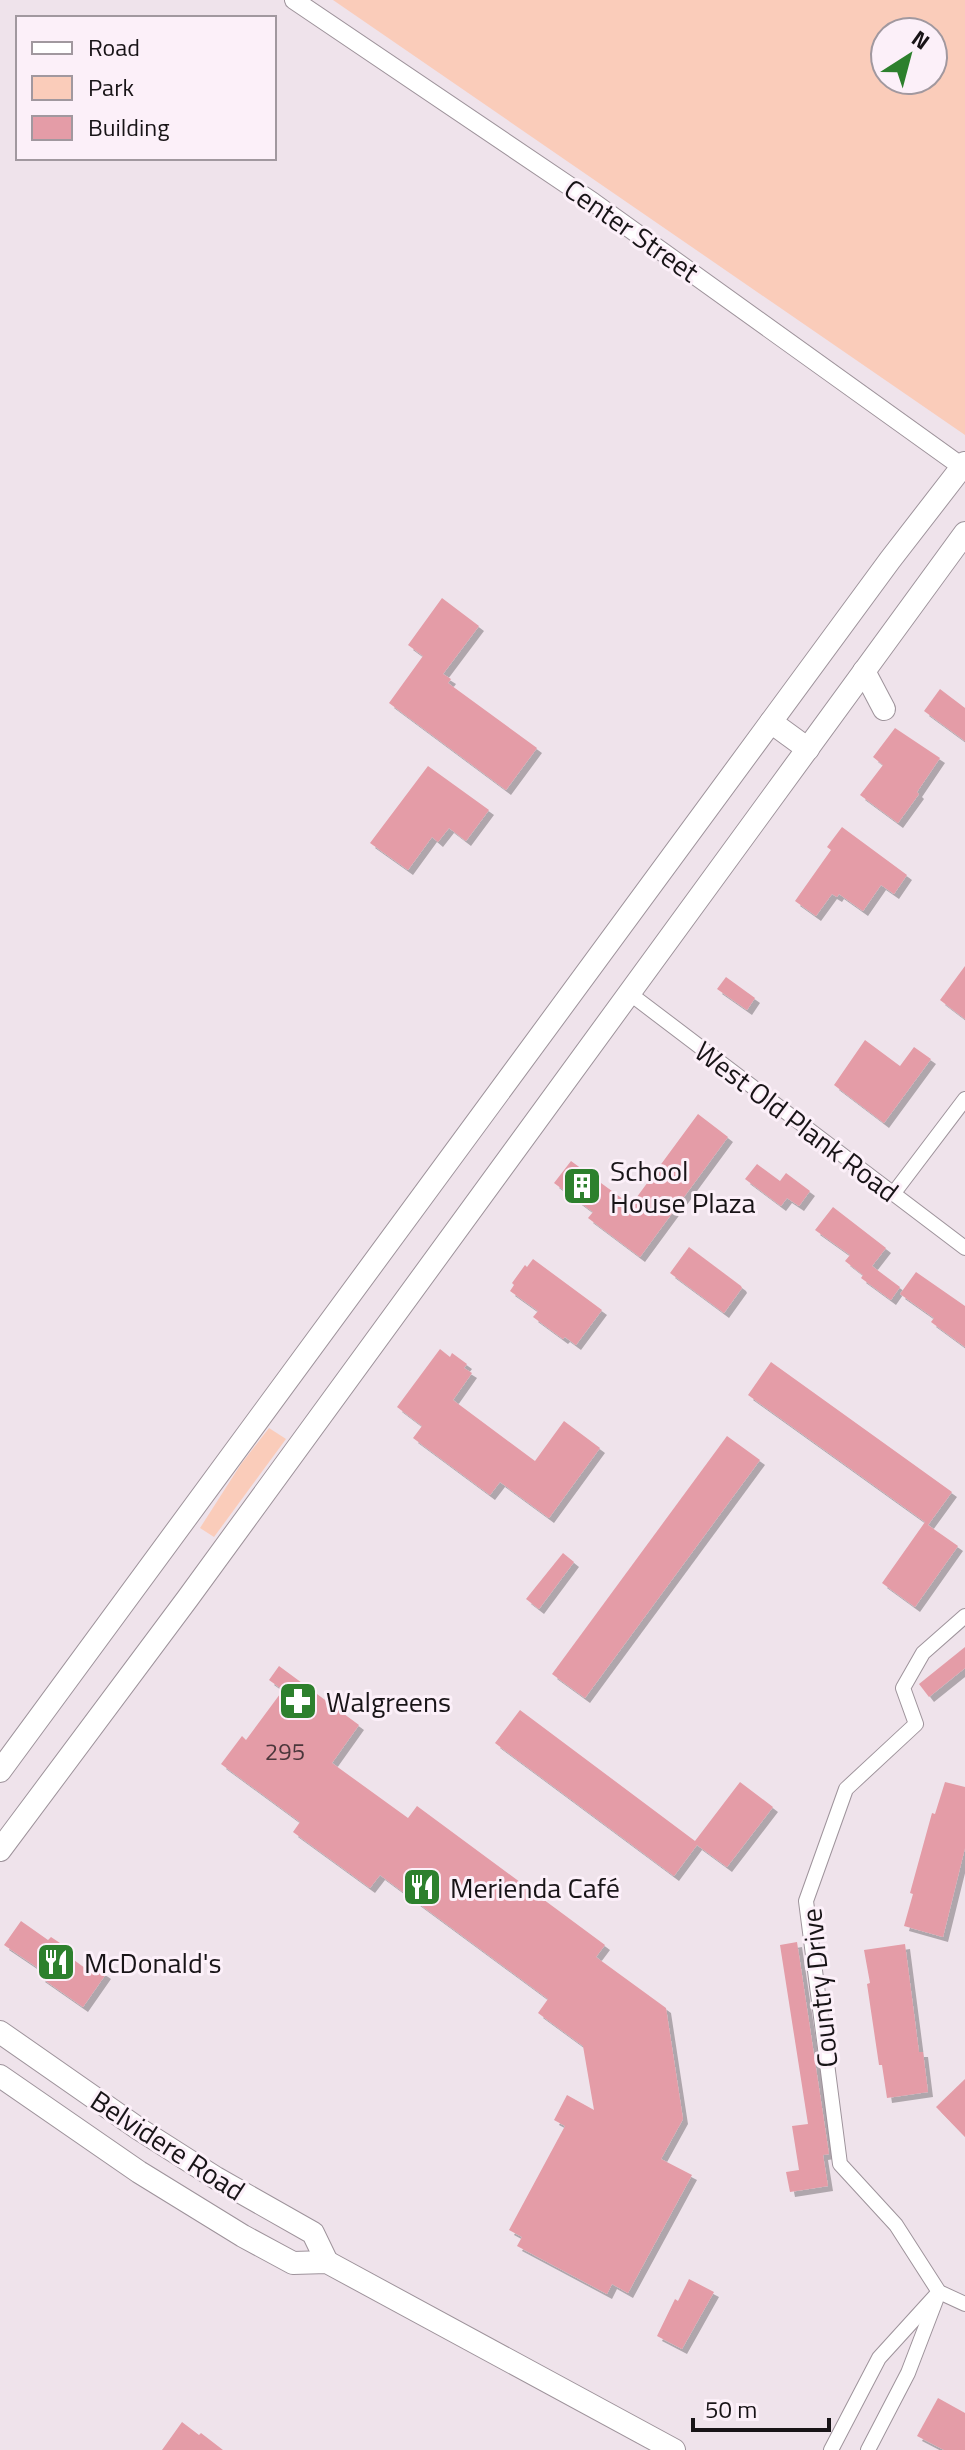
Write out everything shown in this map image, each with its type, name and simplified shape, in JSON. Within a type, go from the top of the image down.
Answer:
[{"type":"main road","points":[[0,1771],[890,560],[964,466]]},
{"type":"main road","points":[[0,1850],[188,1598],[965,533]]},
{"type":"main road","points":[[843,701],[884,709],[864,671]]},
{"type":"main road","points":[[771,722],[808,749]]},
{"type":"main road","name":"Belvidere Road","points":[[0,2032],[139,2129],[216,2178],[313,2233],[327,2262]]},
{"type":"main road","name":"Belvidere Road","points":[[0,2076],[105,2150],[243,2236],[293,2263],[327,2262],[674,2450]]},
{"type":"street","name":"Center Street","points":[[294,0],[593,202],[964,466]]},
{"type":"street","name":"West Old Plank Road","points":[[629,993],[965,1248]]},
{"type":"street","points":[[893,1194],[965,1099]]},
{"type":"street","name":"Country Drive","points":[[939,2292],[896,2225],[840,2164],[806,1901],[846,1789],[916,1724],[903,1688],[923,1653],[965,1616]]},
{"type":"street","points":[[939,2292],[965,2304]]},
{"type":"street","points":[[831,2450],[879,2358],[939,2292]]},
{"type":"street","points":[[868,2450],[908,2373],[939,2292]]},
{"type":"green space","points":[[333,0],[965,0],[965,435]]},
{"type":"green space","points":[[269,1428],[286,1439],[214,1537],[200,1528],[241,1464]]},
{"type":"building","points":[[442,598],[479,626],[443,674],[451,679],[448,683],[537,748],[506,790],[389,703],[423,656],[408,645]]},
{"type":"building","points":[[940,689],[965,708],[965,741],[924,711]]},
{"type":"building","points":[[895,728],[940,758],[898,823],[860,795],[883,765],[873,757]]},
{"type":"building","points":[[428,766],[489,810],[466,841],[449,828],[438,842],[432,837],[408,870],[370,843]]},
{"type":"building","points":[[842,827],[907,875],[894,894],[881,885],[863,911],[839,894],[837,897],[832,894],[816,916],[795,901],[831,850],[827,847]]},
{"type":"building","points":[[965,966],[965,1019],[940,1000]]},
{"type":"building","points":[[726,977],[755,998],[747,1010],[717,989]]},
{"type":"building","points":[[865,1040],[900,1066],[914,1047],[931,1059],[884,1123],[834,1085]]},
{"type":"building","name":"School House Plaza","points":[[698,1114],[728,1137],[640,1257],[588,1218],[593,1212],[554,1183],[571,1161],[631,1205]]},
{"type":"building","points":[[757,1164],[780,1181],[786,1173],[810,1191],[799,1206],[787,1198],[781,1206],[745,1179]]},
{"type":"building","points":[[833,1207],[886,1248],[872,1266],[900,1287],[891,1300],[861,1278],[863,1275],[845,1261],[850,1255],[815,1230]]},
{"type":"building","points":[[689,1247],[741,1286],[724,1313],[670,1273]]},
{"type":"building","points":[[533,1259],[602,1310],[576,1345],[533,1317],[538,1311],[510,1291],[514,1285],[512,1283]]},
{"type":"building","points":[[916,1272],[965,1306],[965,1347],[931,1322],[934,1318],[900,1294]]},
{"type":"building","points":[[440,1349],[467,1364],[464,1368],[472,1373],[453,1400],[535,1461],[564,1421],[600,1448],[549,1518],[500,1482],[490,1495],[413,1438],[422,1426],[397,1407]]},
{"type":"building","points":[[771,1362],[952,1492],[928,1525],[958,1546],[915,1607],[882,1583],[925,1522],[748,1395]]},
{"type":"building","points":[[727,1436],[760,1460],[585,1698],[552,1674]]},
{"type":"building","points":[[563,1553],[574,1562],[539,1609],[526,1599]]},
{"type":"building","points":[[965,1647],[965,1668],[929,1697],[919,1684]]},
{"type":"building","points":[[279,1666],[359,1725],[332,1763],[408,1818],[417,1806],[605,1945],[596,1957],[666,2008],[683,2119],[661,2159],[692,2175],[628,2293],[612,2284],[607,2294],[517,2246],[522,2237],[509,2230],[565,2126],[554,2120],[567,2095],[594,2110],[583,2046],[538,2013],[548,1999],[380,1875],[370,1888],[293,1832],[300,1822],[221,1764],[242,1736],[246,1740],[283,1690],[269,1680]]},
{"type":"building","points":[[520,1710],[695,1841],[740,1782],[773,1807],[727,1867],[697,1845],[674,1876],[495,1743]]},
{"type":"building","points":[[945,1782],[965,1787],[965,1848],[943,1937],[904,1926],[932,1813],[935,1814]]},
{"type":"building","name":"McDonald's","points":[[21,1921],[48,1940],[51,1937],[66,1947],[63,1952],[89,1971],[93,1965],[106,1974],[83,2007],[40,1977],[44,1972],[4,1945]]},
{"type":"building","points":[[797,1942],[829,2154],[823,2155],[828,2186],[790,2192],[786,2172],[799,2170],[792,2126],[808,2124],[780,1945]]},
{"type":"building","points":[[905,1944],[919,2052],[923,2052],[928,2092],[887,2098],[882,2065],[879,2065],[864,1950]]},
{"type":"building","points":[[965,2079],[965,2137],[936,2107]]},
{"type":"building","points":[[689,2279],[714,2292],[682,2349],[657,2336],[675,2299],[678,2301]]},
{"type":"building","points":[[938,2398],[965,2413],[965,2450],[944,2450],[917,2436]]},
{"type":"building","points":[[182,2422],[199,2435],[201,2433],[223,2450],[162,2450]]},
{"type":"place","name":"School House Plaza","points":[[582,1186]]},
{"type":"place","name":"Walgreens","points":[[298,1701]]},
{"type":"place","name":"Merienda Café","points":[[422,1887]]},
{"type":"place","name":"McDonald's","points":[[56,1962]]}]
